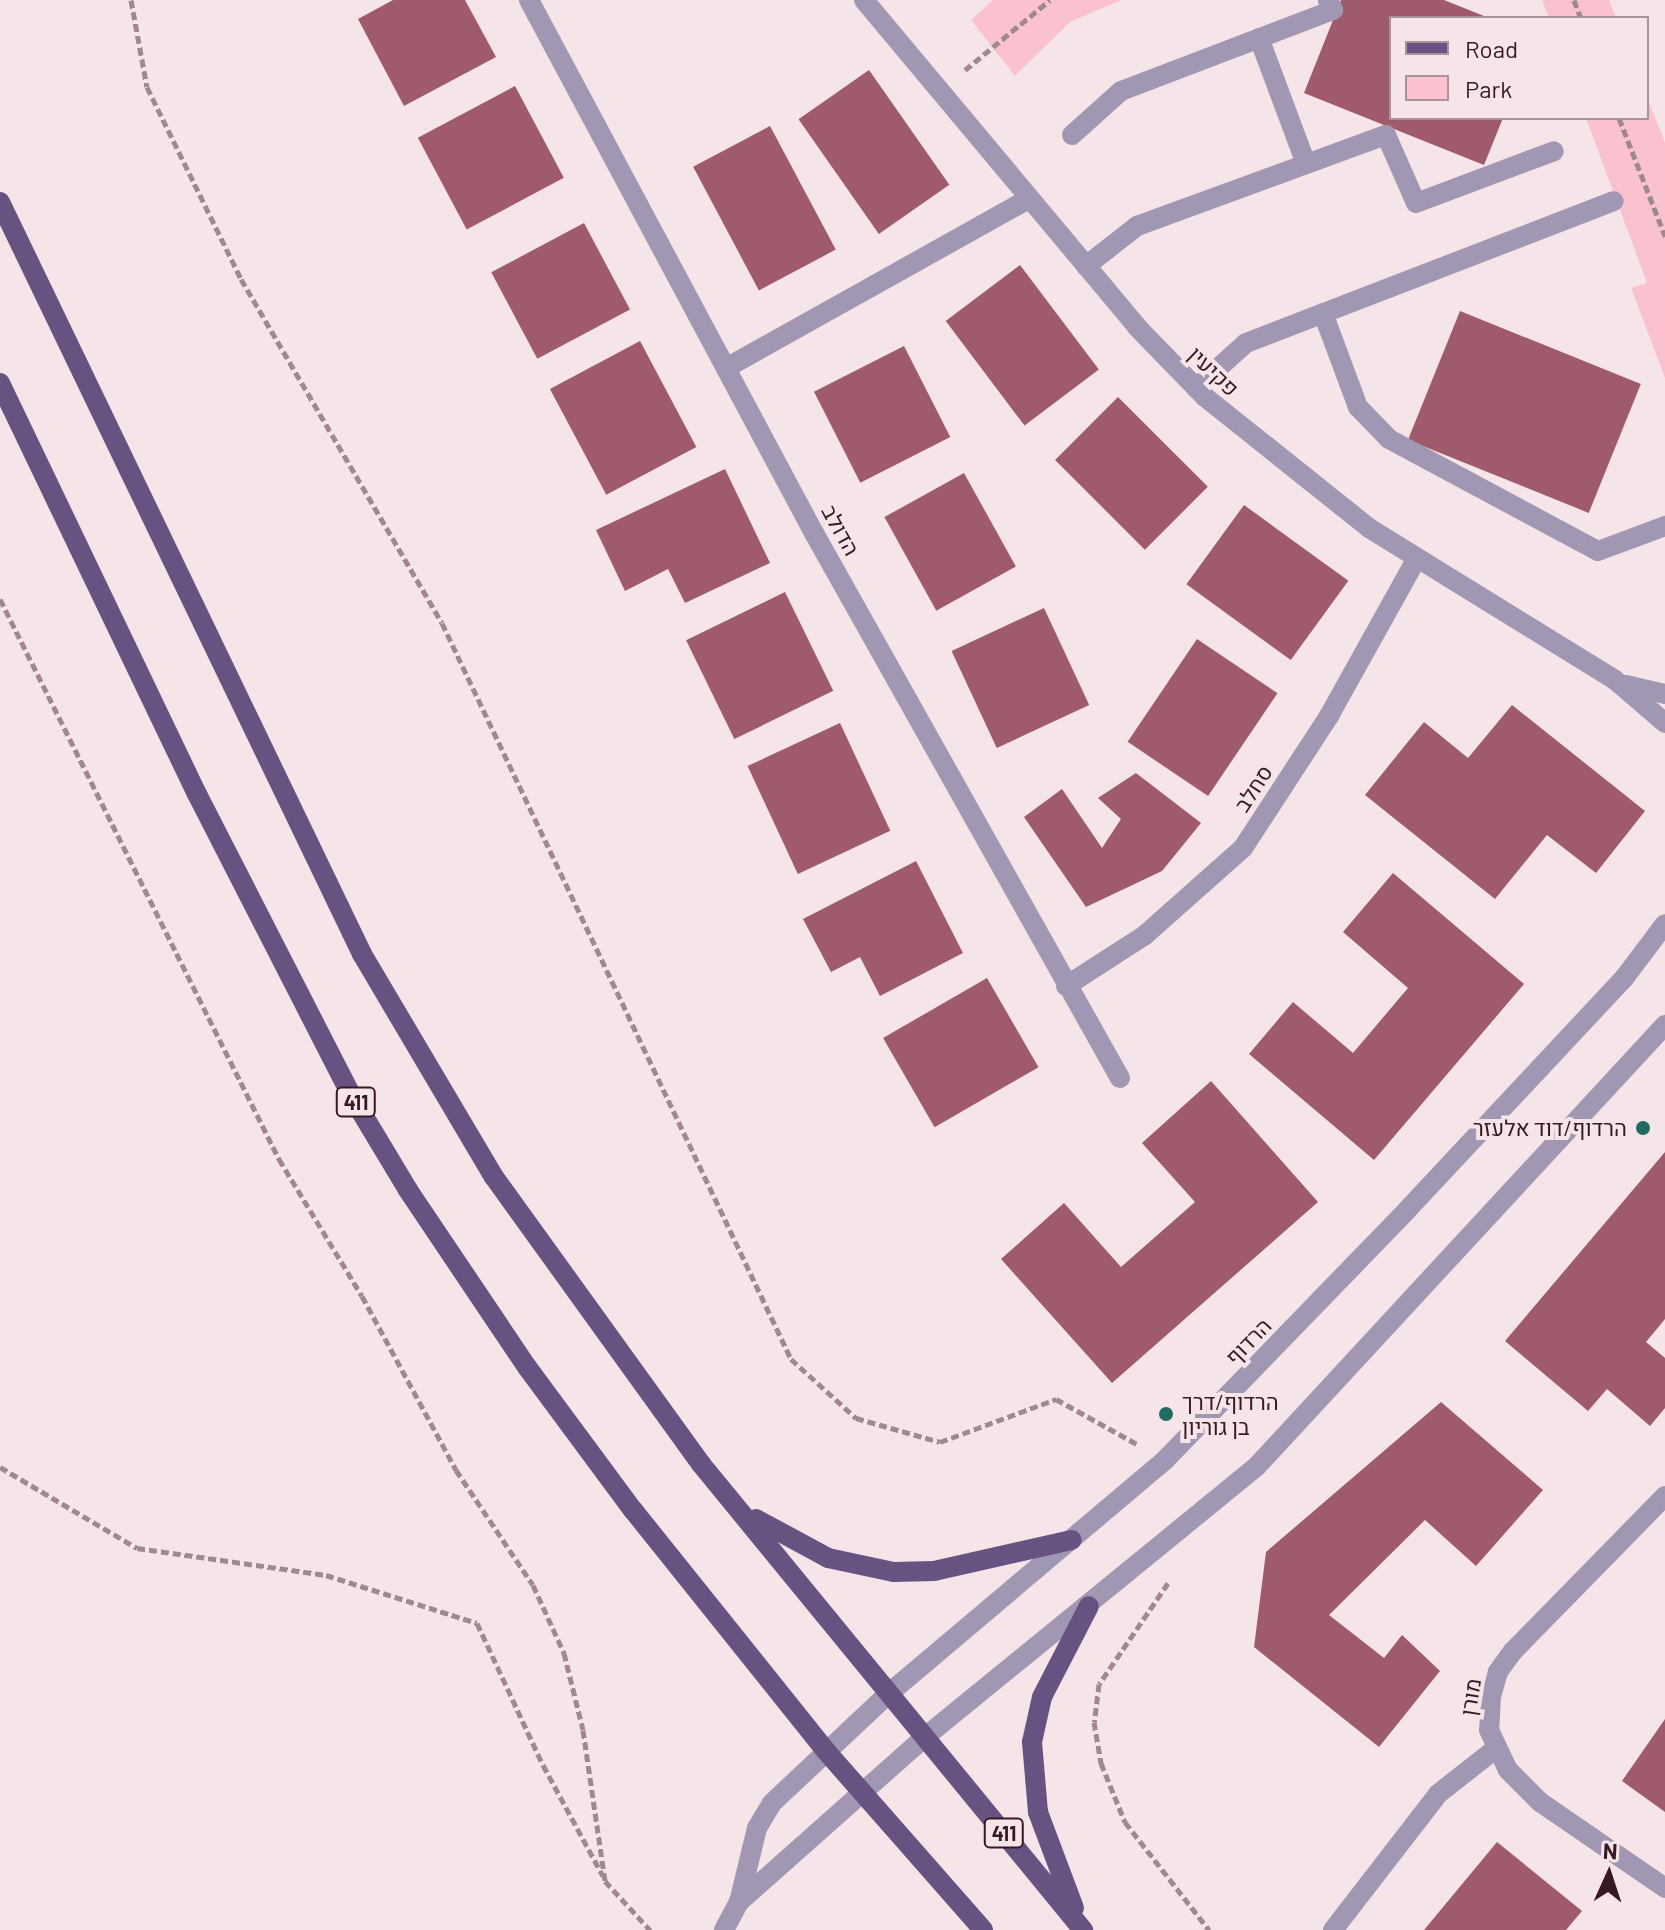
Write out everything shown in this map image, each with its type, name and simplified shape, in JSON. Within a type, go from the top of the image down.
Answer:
[{"type":"main road","name":"411","points":[[0,202],[369,966],[494,1177],[664,1417],[745,1513],[887,1695],[1083,1930]]},
{"type":"main road","name":"411","points":[[0,383],[197,794],[351,1095],[408,1190],[616,1486],[826,1751],[983,1930]]},
{"type":"main road","points":[[745,1513],[828,1558],[894,1572],[934,1571],[1072,1540]]},
{"type":"main road","points":[[1083,1930],[1038,1812],[1032,1742],[1042,1697],[1089,1606]]},
{"type":"street","name":"הדולב","points":[[529,0],[726,368],[1066,986],[1120,1078]]},
{"type":"street","name":"פקיעין","points":[[864,0],[1086,266],[1196,388],[1311,486],[1416,560],[1615,680],[1665,723]]},
{"type":"street","points":[[1072,135],[1121,91],[1333,10],[1328,0]]},
{"type":"street","points":[[1259,38],[1306,164]]},
{"type":"street","points":[[1086,266],[1137,226],[1386,135],[1416,203],[1554,151]]},
{"type":"street","points":[[726,368],[1030,198]]},
{"type":"street","points":[[1196,388],[1235,349],[1614,201]]},
{"type":"street","points":[[1323,313],[1358,407],[1389,439],[1598,551],[1665,526]]},
{"type":"street","name":"סחלב","points":[[1066,986],[1145,935],[1243,848],[1329,716],[1416,560]]},
{"type":"street","name":"פקיעין","points":[[1615,680],[1665,694]]},
{"type":"street","name":"הרדוף","points":[[739,1902],[757,1828],[772,1803],[887,1695],[1165,1460],[1408,1209],[1625,977],[1665,924]]},
{"type":"street","points":[[724,1930],[739,1902],[865,1794],[925,1737],[1257,1466],[1665,1025]]},
{"type":"street","name":"מורן","points":[[1494,1750],[1491,1696],[1498,1672],[1665,1496]]},
{"type":"street","points":[[1333,1930],[1438,1794],[1494,1750],[1540,1802],[1665,1888]]},
{"type":"path","points":[[131,0],[147,87],[160,115],[241,279],[442,623],[791,1359],[856,1418],[940,1442],[1056,1399],[1165,1460]]},
{"type":"path","points":[[940,91],[1050,0]]},
{"type":"path","points":[[1620,120],[1665,236]]},
{"type":"path","points":[[0,599],[279,1159],[362,1296],[456,1470],[533,1585],[564,1653],[583,1730],[605,1881]]},
{"type":"path","points":[[0,1467],[137,1548],[326,1575],[477,1623],[543,1765],[605,1881],[650,1930]]},
{"type":"path","points":[[1172,1578],[1099,1684],[1094,1722],[1101,1763],[1125,1822],[1209,1930]]},
{"type":"green space","points":[[993,0],[1121,0],[1070,22],[1015,76],[971,20]]},
{"type":"green space","points":[[1542,0],[1609,0],[1615,16],[1548,16]]},
{"type":"green space","points":[[1649,102],[1665,143],[1665,378],[1631,288],[1647,283],[1587,120],[1649,120]]},
{"type":"building","points":[[393,0],[465,0],[496,57],[404,106],[358,19]]},
{"type":"building","points":[[1341,0],[1444,0],[1484,16],[1389,16],[1389,120],[1502,120],[1484,165],[1304,93]]},
{"type":"building","points":[[869,70],[949,185],[879,234],[799,119]]},
{"type":"building","points":[[515,86],[564,178],[467,229],[418,138]]},
{"type":"building","points":[[770,126],[836,250],[759,290],[693,167]]},
{"type":"building","points":[[584,223],[630,310],[537,359],[491,272]]},
{"type":"building","points":[[1020,265],[1099,370],[1025,426],[946,321]]},
{"type":"building","points":[[1460,311],[1641,384],[1589,513],[1408,440]]},
{"type":"building","points":[[640,341],[696,447],[606,495],[550,389]]},
{"type":"building","points":[[904,346],[950,437],[860,483],[814,392]]},
{"type":"building","points":[[1118,397],[1208,487],[1145,550],[1055,460]]},
{"type":"building","points":[[725,469],[770,563],[685,603],[668,569],[625,591],[596,530]]},
{"type":"building","points":[[964,473],[1016,567],[936,611],[884,517]]},
{"type":"building","points":[[1244,505],[1348,581],[1291,660],[1186,584]]},
{"type":"building","points":[[785,592],[833,691],[734,739],[686,640]]},
{"type":"building","points":[[1044,608],[1089,705],[997,748],[952,651]]},
{"type":"building","points":[[1197,639],[1277,693],[1208,796],[1128,742]]},
{"type":"building","points":[[1512,705],[1645,811],[1596,873],[1547,835],[1495,899],[1365,795],[1424,722],[1468,758]]},
{"type":"building","points":[[840,723],[890,831],[798,874],[748,766]]},
{"type":"building","points":[[1136,773],[1201,823],[1162,871],[1086,907],[1024,817],[1062,789],[1102,848],[1121,819],[1098,798]]},
{"type":"building","points":[[916,861],[963,953],[880,996],[860,957],[831,972],[803,919]]},
{"type":"building","points":[[1393,873],[1524,984],[1374,1160],[1249,1054],[1293,1002],[1353,1053],[1408,988],[1343,932]]},
{"type":"building","points":[[987,978],[1038,1067],[935,1127],[883,1038]]},
{"type":"building","points":[[1211,1081],[1318,1202],[1112,1383],[1001,1259],[1064,1203],[1121,1267],[1195,1202],[1142,1143]]},
{"type":"building","points":[[1665,1152],[1665,1319],[1646,1342],[1665,1358],[1665,1408],[1650,1426],[1607,1389],[1588,1411],[1505,1341]]},
{"type":"building","points":[[1441,1402],[1543,1490],[1476,1566],[1425,1520],[1329,1615],[1384,1658],[1402,1635],[1440,1671],[1379,1747],[1254,1647],[1266,1552]]},
{"type":"building","points":[[1665,1719],[1665,1812],[1622,1781]]},
{"type":"building","points":[[1497,1842],[1582,1911],[1566,1930],[1424,1930]]},
{"type":"place","name":"הרדוף/דוד אלעזר","points":[[1643,1128]]},
{"type":"place","name":"הרדוף/דרך בן גוריון","points":[[1166,1414]]}]
